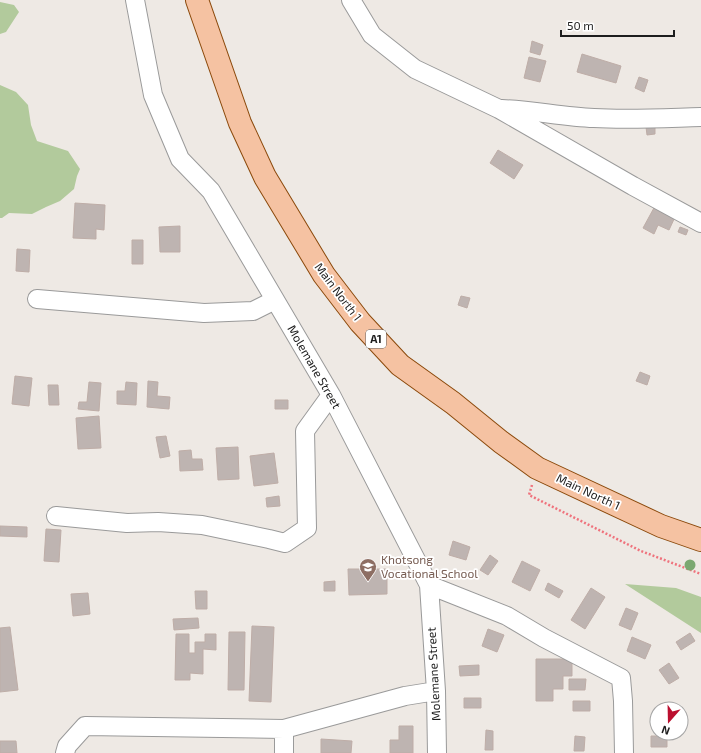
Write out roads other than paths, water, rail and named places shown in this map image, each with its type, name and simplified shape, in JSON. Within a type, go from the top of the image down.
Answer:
[{"type":"main road","name":"Main North 1","points":[[197,0],[240,122],[265,177],[324,275],[360,322],[400,365],[453,403],[501,442],[537,468],[661,526],[701,540]]},
{"type":"street","name":"Molemane Street","points":[[135,0],[153,95],[180,159],[211,191],[332,394],[429,586],[436,691],[437,753]]},
{"type":"street","points":[[351,0],[372,35],[414,69],[499,109],[701,223]]},
{"type":"street","points":[[499,109],[593,118],[660,119],[701,117]]},
{"type":"street","points":[[37,299],[204,313],[253,311],[275,300]]},
{"type":"street","points":[[56,516],[127,523],[158,522],[202,525],[286,543],[308,528],[305,431],[332,394]]},
{"type":"street","points":[[429,586],[507,616],[544,638],[621,678],[624,753]]},
{"type":"street","points":[[65,753],[67,746],[85,726],[284,729],[405,696],[436,691]]},
{"type":"street","points":[[284,729],[284,753]]},
{"type":"place","name":"Khotsong Vocational School","points":[[368,582]]}]
